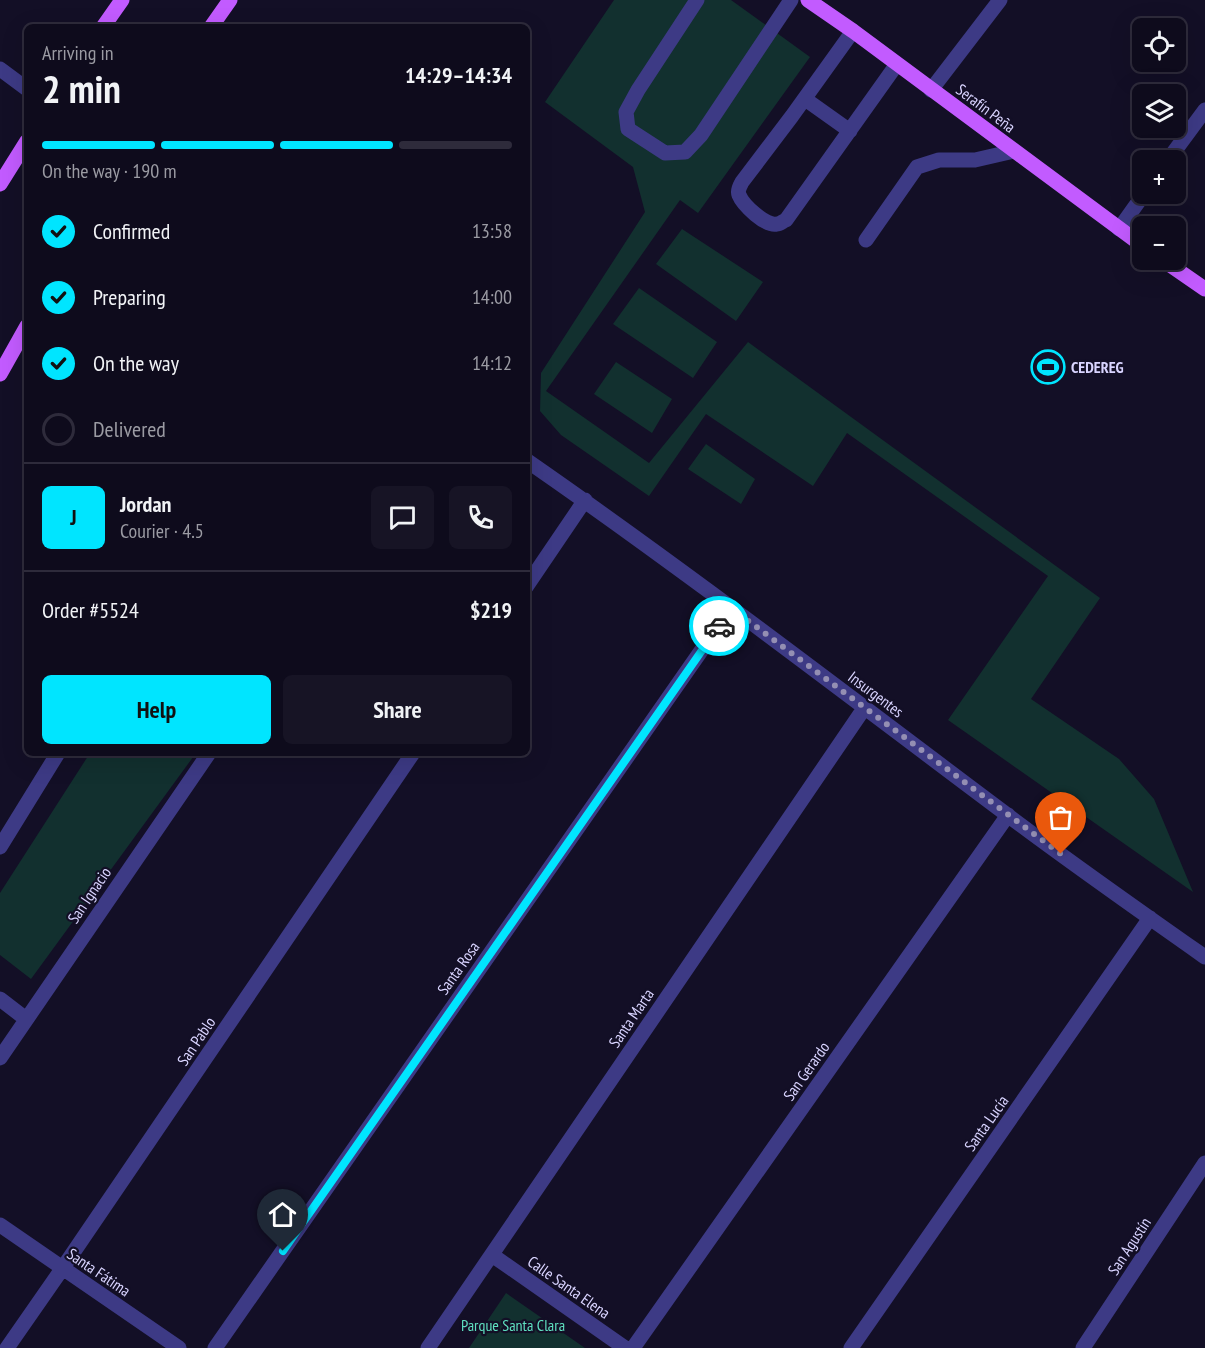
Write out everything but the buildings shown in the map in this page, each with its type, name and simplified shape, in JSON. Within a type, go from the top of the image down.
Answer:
[{"type":"main road","points":[[105,24],[122,0]]},
{"type":"main road","points":[[213,24],[230,0]]},
{"type":"main road","name":"Serafín Peña","points":[[808,0],[1132,238]]},
{"type":"main road","points":[[0,184],[24,146]]},
{"type":"main road","points":[[1177,270],[1205,289]]},
{"type":"main road","points":[[0,374],[24,331]]},
{"type":"street","points":[[697,0],[626,112],[628,129],[665,153],[685,152],[701,135],[791,0]]},
{"type":"street","points":[[931,90],[1000,0]]},
{"type":"street","points":[[853,31],[738,190],[739,196],[763,221],[777,225],[786,220],[897,64]]},
{"type":"street","points":[[0,69],[24,87]]},
{"type":"street","points":[[805,99],[850,131]]},
{"type":"street","points":[[1175,150],[1205,110]]},
{"type":"street","points":[[866,240],[917,166],[939,160],[975,160],[1014,151]]},
{"type":"street","points":[[1119,229],[1137,204]]},
{"type":"street","name":"Insurgentes","points":[[530,463],[585,500],[1008,815],[1205,957]]},
{"type":"street","points":[[530,580],[585,500]]},
{"type":"street","name":"Santa Rosa","points":[[215,1348],[731,608]]},
{"type":"street","name":"Santa Marta","points":[[428,1348],[865,707]]},
{"type":"street","points":[[0,847],[56,756]]},
{"type":"street","name":"San Ignacio","points":[[0,1058],[207,756]]},
{"type":"street","name":"San Pablo","points":[[7,1348],[411,756]]},
{"type":"street","name":"San Gerardo","points":[[633,1348],[1008,815]]},
{"type":"street","name":"Santa Lucía","points":[[851,1348],[1150,918]]},
{"type":"street","points":[[0,999],[26,1019]]},
{"type":"street","name":"San Agustín","points":[[1083,1348],[1205,1163]]},
{"type":"street","name":"Santa Fátima","points":[[0,1225],[179,1348]]},
{"type":"street","name":"Calle Santa Elena","points":[[492,1255],[625,1348]]},
{"type":"green space","points":[[614,0],[731,0],[810,57],[698,213],[680,200],[546,391],[649,463],[748,342],[1100,598],[1031,699],[1119,759],[1154,799],[1193,892],[948,720],[1048,576],[847,433],[813,486],[706,414],[649,496],[561,435],[540,411],[541,373],[645,212],[633,167],[545,102]]},
{"type":"green space","points":[[682,229],[763,282],[736,321],[656,264]]},
{"type":"green space","points":[[639,288],[717,342],[693,378],[613,324]]},
{"type":"green space","points":[[616,362],[672,399],[652,433],[594,394]]},
{"type":"green space","points":[[706,444],[755,479],[741,504],[688,469]]},
{"type":"green space","points":[[88,756],[194,756],[31,979],[0,955],[0,893]]},
{"type":"green space","name":"Parque Santa Clara","points":[[506,1293],[585,1348],[469,1348]]},
{"type":"way so far","points":[[719,626],[731,608],[1061,854]]},
{"type":"place","name":"CEDEREG","points":[[1048,367]]},
{"type":"route","points":[[283,1251],[719,626]]}]
